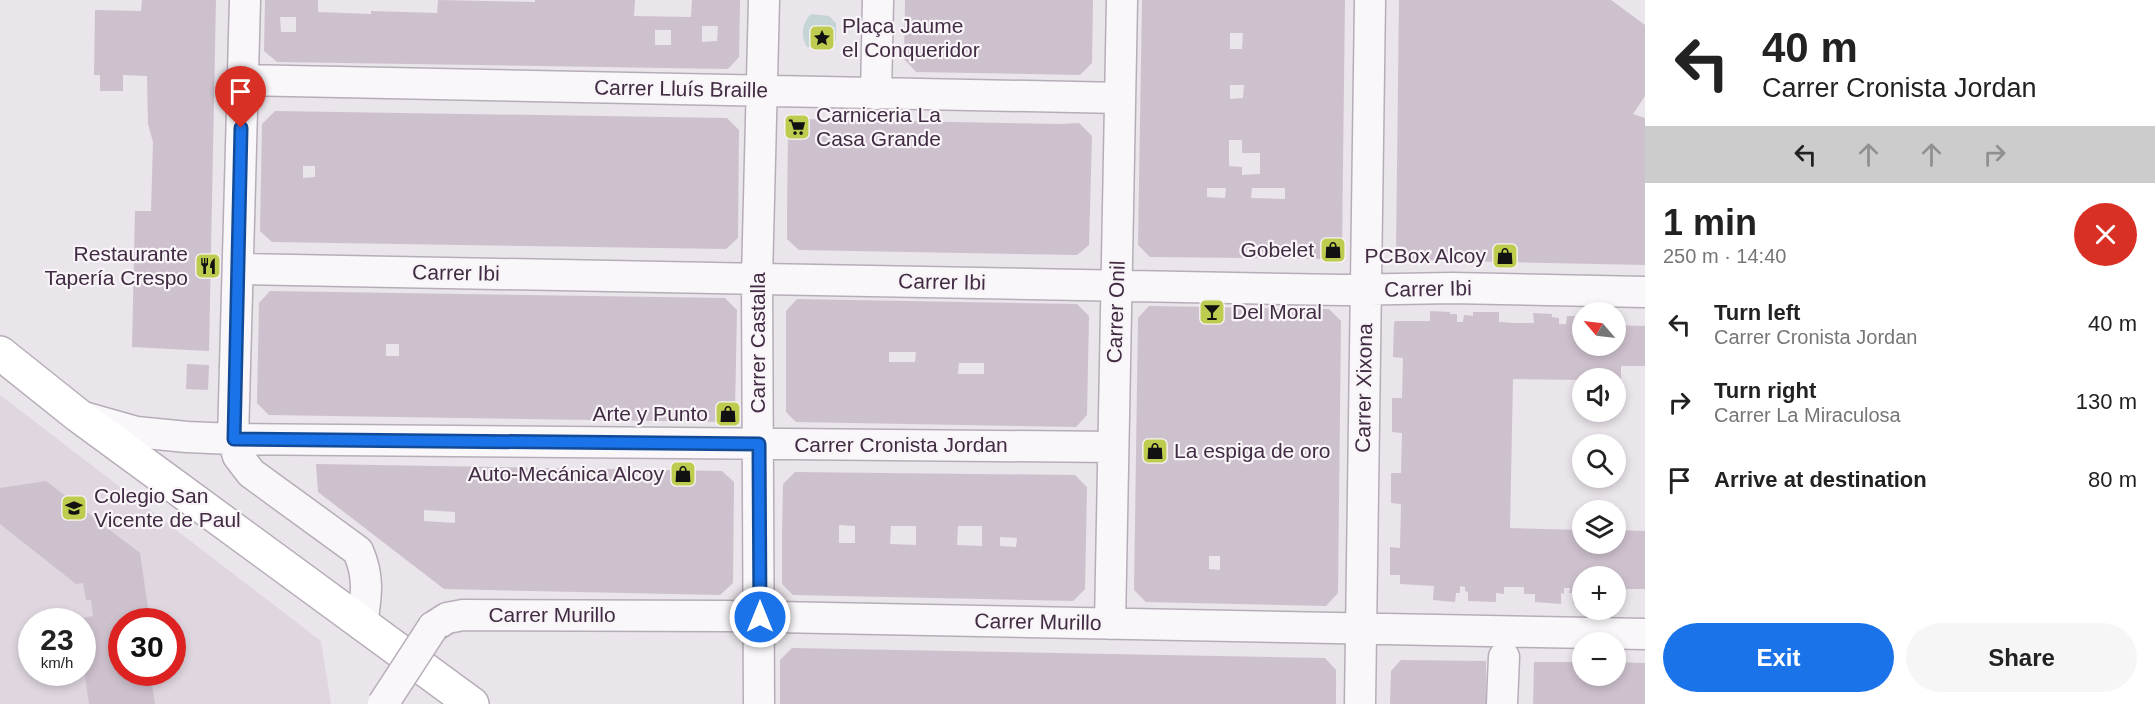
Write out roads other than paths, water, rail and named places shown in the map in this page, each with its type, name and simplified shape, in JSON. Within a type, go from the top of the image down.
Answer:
[{"type":"street","points":[[245,0],[234,439],[237,456],[251,473],[358,551],[365,566],[367,585],[362,625]]},
{"type":"street","points":[[761,90],[764,0]]},
{"type":"street","points":[[876,94],[878,0]]},
{"type":"street","name":"Carrer Onil","points":[[1110,624],[1122,0]]},
{"type":"street","name":"Carrer Xixona","points":[[1359,704],[1370,0]]},
{"type":"street","name":"Carrer Lluís Braille","points":[[243,80],[1120,98]]},
{"type":"street","name":"Carrer Castalla","points":[[759,704],[757,278],[761,90]]},
{"type":"street","name":"Carrer Ibi","points":[[238,269],[1365,290],[1452,288],[1645,292]]},
{"type":"street","points":[[0,353],[79,416],[472,704]]},
{"type":"street","name":"Carrer Cronista Jordan","points":[[79,416],[136,432],[234,439],[1113,447]]},
{"type":"street","name":"Carrer Murillo","points":[[383,704],[433,627],[447,618],[463,615],[760,617],[1645,634]]},
{"type":"street","points":[[1502,704],[1504,657]]},
{"type":"place","name":"Plaça Jaume el Conqueridor","points":[[822,38]]},
{"type":"place","name":"Carniceria La Casa Grande","points":[[797,127]]},
{"type":"place","name":"Gobelet","points":[[1333,250]]},
{"type":"place","name":"PCBox Alcoy","points":[[1505,256]]},
{"type":"place","name":"Restaurante Tapería Crespo","points":[[208,266]]},
{"type":"place","name":"Del Moral","points":[[1212,312]]},
{"type":"place","name":"Arte y Punto","points":[[728,414]]},
{"type":"place","name":"La espiga de oro","points":[[1155,451]]},
{"type":"place","name":"Auto-Mecánica Alcoy","points":[[683,474]]},
{"type":"place","name":"Colegio San Vicente de Paul","points":[[74,508]]}]
